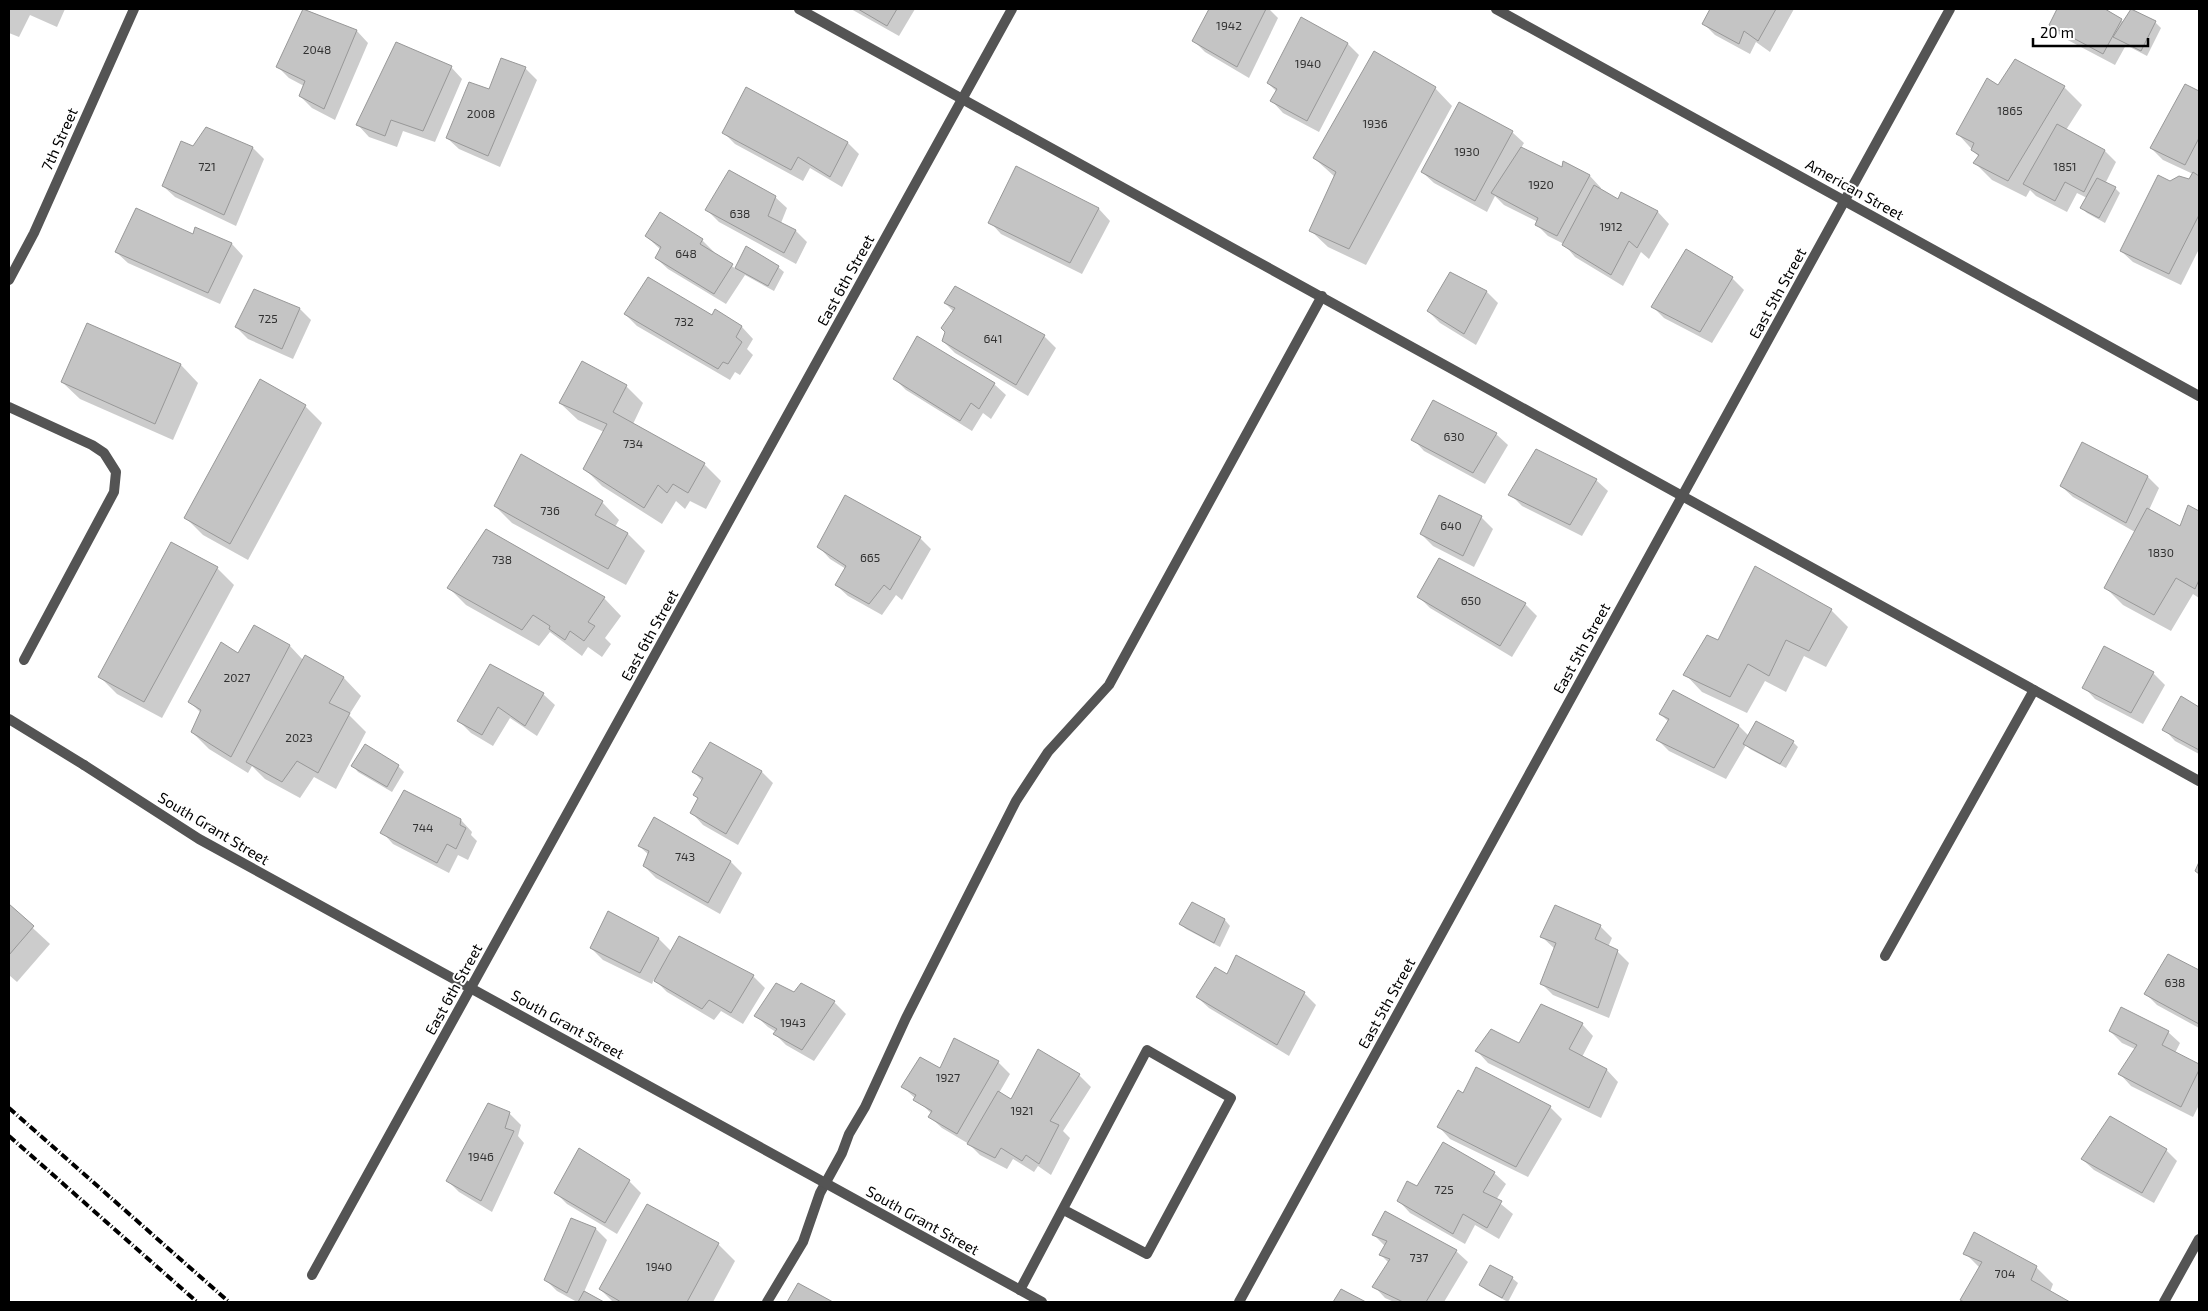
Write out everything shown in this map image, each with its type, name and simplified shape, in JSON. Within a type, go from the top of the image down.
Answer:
[{"type":"street","name":"7th Street","points":[[9,280],[34,233],[134,9]]},
{"type":"street","points":[[799,9],[1683,495],[2199,782]]},
{"type":"street","name":"East 6th Street","points":[[312,1275],[1012,9]]},
{"type":"street","name":"American Street","points":[[1496,9],[2199,396]]},
{"type":"street","name":"East 5th Street","points":[[1239,1302],[1950,9]]},
{"type":"street","points":[[767,1302],[803,1242],[820,1192],[842,1152],[849,1134],[865,1107],[906,1018],[1016,801],[1048,752],[1109,685],[1322,296]]},
{"type":"street","points":[[9,407],[92,445],[104,453],[116,472],[114,492],[24,660]]},
{"type":"street","points":[[1884,956],[2034,690]]},
{"type":"street","name":"South Grant Street","points":[[9,719],[199,839],[1042,1302]]},
{"type":"street","points":[[1020,1290],[1147,1050],[1231,1098],[1147,1254],[1064,1210]]},
{"type":"street","points":[[2164,1302],[2199,1239]]},
{"type":"building","points":[[303,9],[357,30],[324,109],[299,96],[305,81],[276,67]]},
{"type":"building","points":[[858,9],[897,9],[887,26]]},
{"type":"building","points":[[1209,9],[1266,9],[1237,67],[1192,41]]},
{"type":"building","points":[[1710,9],[1776,9],[1758,41],[1744,31],[1739,44],[1702,24]]},
{"type":"building","points":[[2057,9],[2105,9],[2122,19],[2103,54],[2049,25]]},
{"type":"building","points":[[2131,9],[2156,21],[2141,51],[2113,37]]},
{"type":"building","points":[[1301,17],[1348,43],[1307,121],[1270,101],[1277,89],[1267,83]]},
{"type":"building","points":[[396,42],[452,66],[423,131],[391,120],[385,136],[356,125]]},
{"type":"building","points":[[1374,51],[1436,87],[1349,249],[1309,231],[1336,172],[1313,158]]},
{"type":"building","points":[[501,58],[526,67],[488,156],[446,138],[469,82],[489,89]]},
{"type":"building","points":[[2015,59],[2065,86],[2008,181],[1973,163],[1979,155],[1971,150],[1974,143],[1956,134],[1987,78],[1998,85]]},
{"type":"building","points":[[2185,84],[2199,91],[2199,138],[2185,165],[2150,148]]},
{"type":"building","points":[[746,87],[848,142],[830,177],[798,157],[791,170],[722,133]]},
{"type":"building","points":[[1459,102],[1513,131],[1475,201],[1421,172]]},
{"type":"building","points":[[2057,124],[2105,150],[2084,192],[2065,182],[2055,201],[2023,184]]},
{"type":"building","points":[[206,127],[253,147],[224,215],[162,186],[181,141],[193,146]]},
{"type":"building","points":[[1521,147],[1562,167],[1563,161],[1590,175],[1557,236],[1535,225],[1538,218],[1491,193]]},
{"type":"building","points":[[1016,166],[1099,208],[1070,263],[988,223]]},
{"type":"building","points":[[729,170],[776,196],[768,216],[796,230],[784,253],[705,210]]},
{"type":"building","points":[[2193,172],[2199,176],[2199,215],[2169,274],[2120,251],[2158,175],[2170,181],[2179,176],[2189,179]]},
{"type":"building","points":[[2097,178],[2116,187],[2099,218],[2080,208]]},
{"type":"building","points":[[1594,185],[1618,199],[1621,192],[1658,211],[1637,248],[1629,241],[1611,275],[1562,245]]},
{"type":"building","points":[[136,208],[193,234],[195,227],[232,243],[208,293],[115,252]]},
{"type":"building","points":[[660,212],[703,239],[700,244],[733,264],[714,294],[655,258],[661,247],[645,236]]},
{"type":"building","points":[[746,246],[779,266],[768,286],[735,268]]},
{"type":"building","points":[[1686,249],[1733,277],[1700,332],[1651,307]]},
{"type":"building","points":[[1450,272],[1487,291],[1464,334],[1427,311]]},
{"type":"building","points":[[648,277],[712,315],[715,309],[742,326],[736,337],[742,342],[728,364],[723,362],[718,369],[624,314]]},
{"type":"building","points":[[955,286],[1045,335],[1016,385],[942,341],[945,332],[941,328],[955,308],[944,303]]},
{"type":"building","points":[[254,289],[300,308],[282,349],[235,327]]},
{"type":"building","points":[[87,323],[181,364],[155,424],[61,382]]},
{"type":"building","points":[[917,336],[995,383],[979,409],[971,403],[960,421],[893,379]]},
{"type":"building","points":[[582,361],[627,385],[613,412],[705,463],[688,493],[673,484],[667,493],[658,485],[644,508],[583,469],[607,424],[559,403]]},
{"type":"building","points":[[260,379],[306,405],[230,544],[184,518]]},
{"type":"building","points":[[1433,400],[1497,433],[1473,473],[1411,440]]},
{"type":"building","points":[[2082,442],[2148,476],[2126,523],[2060,486]]},
{"type":"building","points":[[1536,449],[1597,479],[1570,525],[1508,495]]},
{"type":"building","points":[[521,454],[603,501],[595,515],[628,533],[608,569],[494,506]]},
{"type":"building","points":[[845,495],[921,537],[890,590],[884,585],[869,604],[835,585],[846,566],[817,547]]},
{"type":"building","points":[[1439,495],[1482,516],[1463,556],[1420,534]]},
{"type":"building","points":[[2188,505],[2199,511],[2199,580],[2195,589],[2176,578],[2154,615],[2104,588],[2147,508],[2180,526]]},
{"type":"building","points":[[486,529],[605,597],[588,622],[595,626],[584,641],[570,631],[565,640],[549,629],[550,626],[533,615],[522,630],[447,588]]},
{"type":"building","points":[[171,542],[218,567],[144,702],[98,677]]},
{"type":"building","points":[[1439,558],[1526,603],[1500,646],[1417,597]]},
{"type":"building","points":[[1755,566],[1832,609],[1809,651],[1786,640],[1769,676],[1748,664],[1730,697],[1683,675],[1707,635],[1718,640]]},
{"type":"building","points":[[254,625],[290,645],[231,757],[191,732],[201,710],[188,702],[221,642],[238,653]]},
{"type":"building","points":[[2104,646],[2154,672],[2131,713],[2082,688]]},
{"type":"building","points":[[305,655],[344,677],[329,703],[350,713],[318,773],[297,761],[282,782],[246,762]]},
{"type":"building","points":[[490,664],[544,693],[525,726],[498,707],[482,735],[457,721]]},
{"type":"building","points":[[1673,690],[1739,725],[1714,768],[1656,740],[1669,719],[1659,714]]},
{"type":"building","points":[[2181,696],[2199,707],[2199,750],[2162,730]]},
{"type":"building","points":[[1756,721],[1794,741],[1780,764],[1743,744]]},
{"type":"building","points":[[710,742],[762,771],[726,834],[690,813],[698,798],[693,795],[703,778],[692,772]]},
{"type":"building","points":[[365,744],[399,765],[387,787],[351,766]]},
{"type":"building","points":[[404,790],[461,819],[460,825],[466,828],[456,849],[447,844],[437,863],[380,833]]},
{"type":"building","points":[[654,817],[731,861],[708,903],[643,866],[649,851],[638,846]]},
{"type":"building","points":[[2199,862],[2199,874],[2195,871]]},
{"type":"building","points":[[1192,902],[1225,919],[1214,943],[1179,924]]},
{"type":"building","points":[[9,904],[34,926],[9,955]]},
{"type":"building","points":[[1555,905],[1601,925],[1595,939],[1618,950],[1598,1008],[1540,984],[1556,943],[1540,937]]},
{"type":"building","points":[[608,911],[659,938],[640,973],[590,948]]},
{"type":"building","points":[[679,936],[754,975],[731,1013],[709,1000],[702,1009],[654,981]]},
{"type":"building","points":[[2168,954],[2199,970],[2199,1024],[2144,994]]},
{"type":"building","points":[[1236,955],[1305,992],[1277,1045],[1196,997],[1215,967],[1227,974]]},
{"type":"building","points":[[776,983],[794,992],[801,983],[835,1001],[802,1050],[773,1034],[777,1029],[754,1016]]},
{"type":"building","points":[[1541,1004],[1583,1023],[1569,1049],[1607,1069],[1589,1108],[1475,1051],[1491,1029],[1519,1043]]},
{"type":"building","points":[[2121,1007],[2169,1031],[2162,1045],[2199,1064],[2199,1070],[2181,1107],[2118,1074],[2137,1045],[2109,1031]]},
{"type":"building","points":[[954,1038],[999,1061],[957,1134],[928,1117],[932,1111],[913,1100],[916,1095],[901,1087],[920,1057],[940,1068]]},
{"type":"building","points":[[1038,1049],[1080,1074],[1050,1121],[1059,1125],[1039,1164],[1026,1155],[1022,1161],[1001,1148],[995,1158],[967,1144],[998,1091],[1011,1099]]},
{"type":"building","points":[[1476,1067],[1551,1106],[1516,1167],[1437,1127],[1458,1090],[1463,1093]]},
{"type":"building","points":[[488,1103],[510,1112],[505,1128],[514,1131],[481,1201],[446,1181]]},
{"type":"building","points":[[2110,1116],[2167,1149],[2142,1193],[2081,1159]]},
{"type":"building","points":[[1443,1142],[1495,1172],[1483,1192],[1502,1201],[1487,1228],[1463,1214],[1453,1234],[1397,1201],[1407,1181],[1417,1186]]},
{"type":"building","points":[[579,1148],[630,1180],[605,1223],[554,1193]]},
{"type":"building","points":[[647,1204],[719,1243],[687,1302],[621,1302],[599,1289]]},
{"type":"building","points":[[1385,1211],[1457,1250],[1426,1302],[1403,1302],[1372,1287],[1390,1259],[1379,1255],[1387,1241],[1372,1235]]},
{"type":"building","points":[[571,1218],[596,1228],[567,1293],[544,1280]]},
{"type":"building","points":[[1974,1232],[2037,1266],[2031,1280],[2070,1302],[1964,1302],[1960,1300],[1982,1262],[1963,1254]]},
{"type":"building","points":[[1490,1265],[1513,1277],[1502,1298],[1479,1285]]},
{"type":"building","points":[[798,1283],[833,1302],[787,1302]]},
{"type":"building","points":[[1341,1289],[1366,1302],[1333,1302]]},
{"type":"building","points":[[584,1291],[604,1302],[578,1302]]},
{"type":"railway","points":[[9,1108],[229,1302]]},
{"type":"railway","points":[[9,1136],[197,1302]]}]
